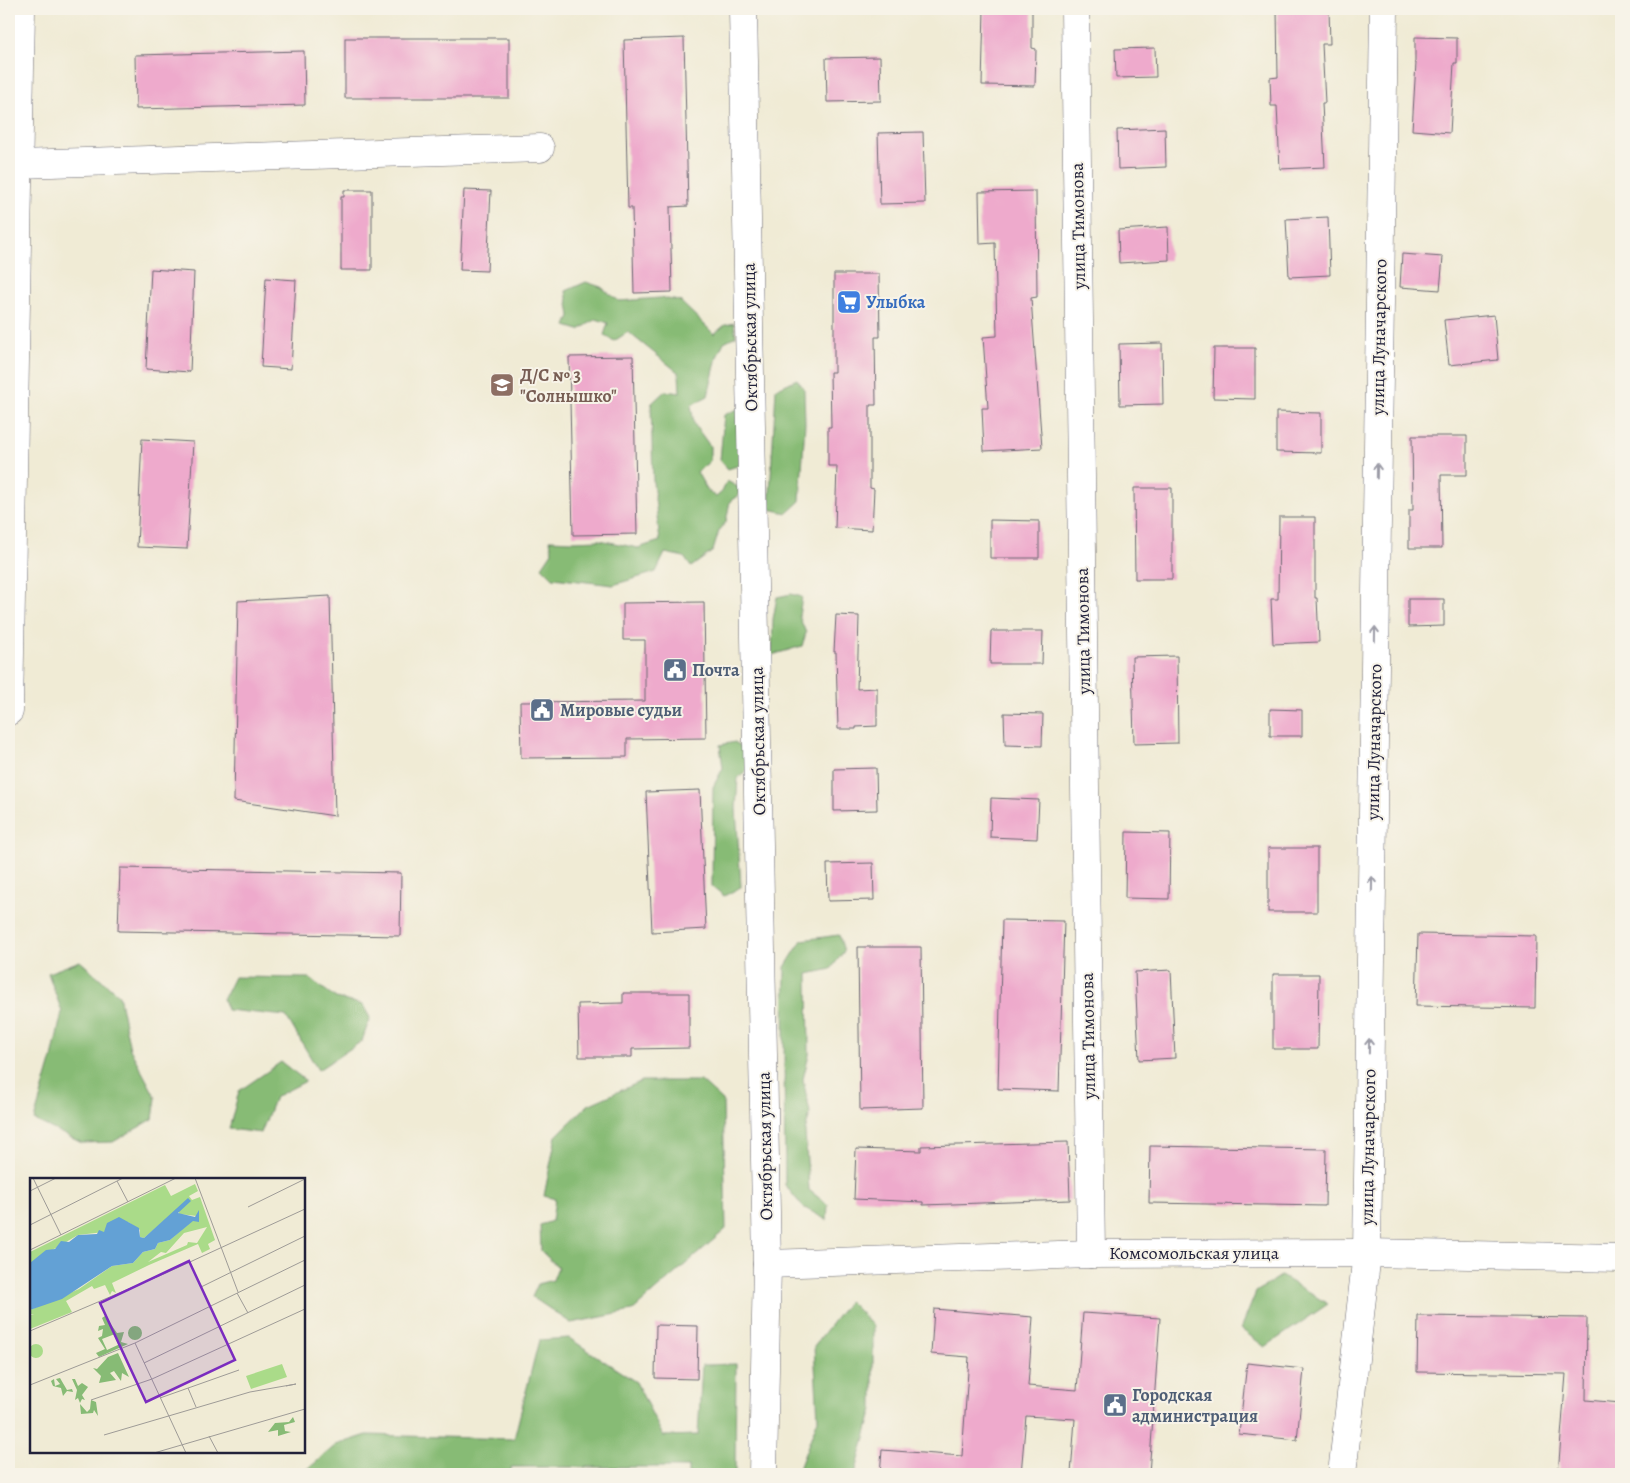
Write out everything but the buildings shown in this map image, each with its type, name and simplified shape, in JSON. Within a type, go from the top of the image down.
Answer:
[{"type":"street","points":[[9,711],[21,9]]},
{"type":"street","name":"Октябрьская улица","points":[[743,9],[767,1264],[764,1474]]},
{"type":"street","name":"улица Тимонова","points":[[1075,9],[1091,1254]]},
{"type":"street","name":"улица Луначарского","points":[[1342,1474],[1367,1253],[1384,9]]},
{"type":"street","points":[[19,164],[540,148]]},
{"type":"street","name":"Комсомольская улица","points":[[767,1264],[1091,1254],[1367,1253],[1621,1258]]},
{"type":"green space","points":[[586,282],[601,287],[619,301],[660,298],[680,301],[714,334],[725,325],[734,323],[736,336],[724,342],[717,357],[708,396],[691,405],[694,424],[710,446],[710,461],[697,472],[707,490],[716,497],[722,492],[727,481],[738,487],[739,495],[730,501],[726,522],[719,531],[713,551],[691,567],[684,557],[665,553],[656,572],[613,585],[553,578],[542,567],[552,552],[550,540],[600,540],[638,548],[660,541],[653,482],[651,404],[665,391],[680,393],[679,373],[628,332],[614,341],[604,335],[608,323],[596,319],[579,330],[566,326],[570,316],[566,291]]},
{"type":"green space","points":[[797,379],[804,389],[805,423],[800,501],[787,513],[769,509],[776,389]]},
{"type":"green space","points":[[740,408],[740,465],[728,469],[720,460],[724,415]]},
{"type":"green space","points":[[791,594],[802,597],[799,616],[806,633],[802,646],[772,655],[773,619],[777,597]]},
{"type":"green space","points":[[735,742],[746,751],[747,770],[738,778],[736,808],[741,887],[724,896],[712,886],[713,787],[723,768],[720,745]]},
{"type":"green space","points":[[839,935],[844,951],[831,969],[808,974],[809,1055],[803,1079],[810,1113],[805,1132],[809,1190],[828,1205],[827,1220],[803,1207],[785,1185],[785,967],[802,940]]},
{"type":"green space","points":[[80,961],[119,995],[130,1049],[156,1098],[153,1119],[113,1142],[82,1143],[34,1120],[52,1058],[62,1012],[48,973]]},
{"type":"green space","points":[[234,977],[309,978],[336,998],[363,1005],[370,1018],[362,1041],[318,1070],[286,1016],[227,1010],[223,999]]},
{"type":"green space","points":[[281,1062],[306,1081],[275,1097],[261,1133],[229,1129],[239,1091]]},
{"type":"green space","points":[[642,1081],[701,1081],[723,1101],[726,1229],[632,1311],[571,1323],[532,1297],[538,1284],[553,1280],[558,1267],[541,1251],[540,1225],[552,1221],[555,1199],[544,1196],[556,1136],[588,1105]]},
{"type":"green space","points":[[1281,1276],[1328,1304],[1265,1347],[1241,1329],[1256,1292]]},
{"type":"green space","points":[[849,1301],[873,1326],[873,1409],[855,1474],[797,1474],[818,1419],[814,1346]]},
{"type":"green space","points":[[569,1338],[636,1382],[663,1436],[698,1435],[702,1365],[736,1364],[735,1474],[688,1474],[688,1467],[511,1467],[511,1474],[302,1474],[336,1445],[367,1435],[514,1439],[539,1340]]},
{"type":"place","name":"Улыбка","points":[[849,302]]},
{"type":"place","name":"Д/С № 3 \"Солнышко\"","points":[[502,385]]},
{"type":"place","name":"Почта","points":[[675,670]]},
{"type":"place","name":"Мировые судьи","points":[[542,710]]},
{"type":"place","name":"Городская администрация","points":[[1115,1405]]}]
